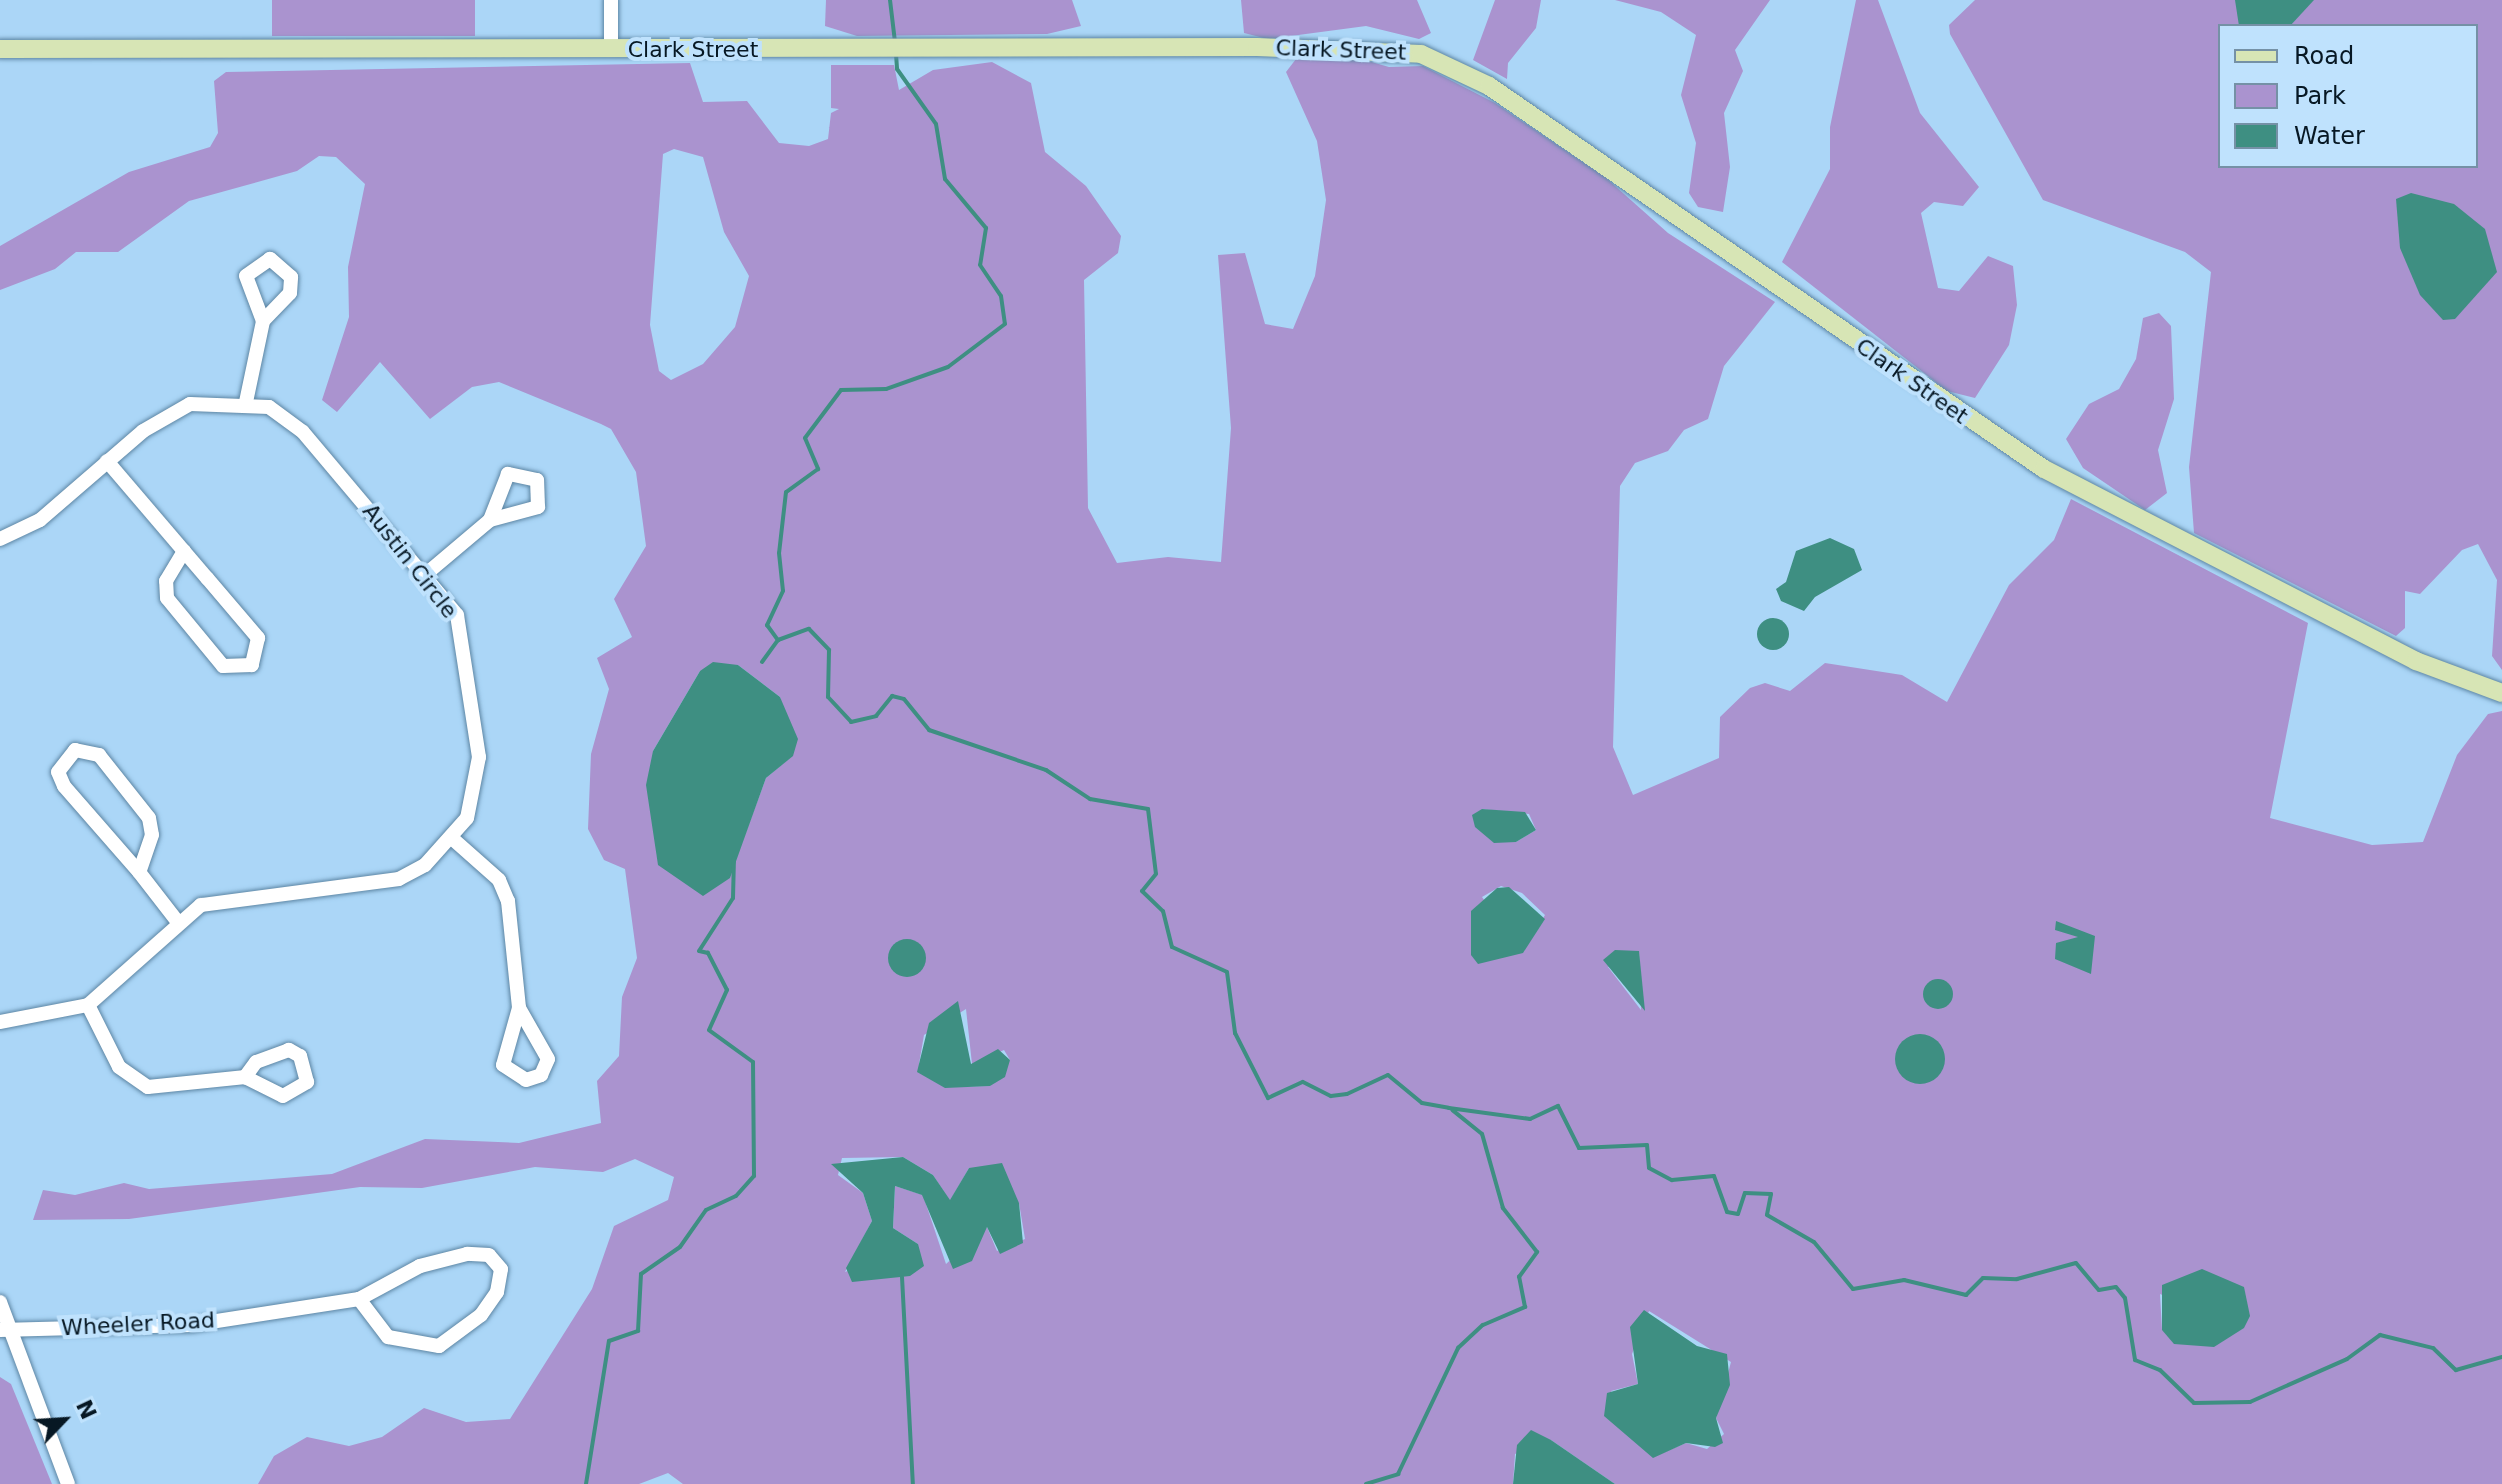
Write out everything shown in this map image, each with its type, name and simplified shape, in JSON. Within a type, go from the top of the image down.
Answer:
[{"type":"main road","name":"Clark Street","points":[[0,49],[896,51],[1381,47],[1454,66],[2044,469],[2416,661],[2502,693]]},
{"type":"street","points":[[611,0],[611,50]]},
{"type":"street","points":[[246,402],[263,321]]},
{"type":"street","name":"Austin Circle","points":[[0,539],[40,520],[107,461],[190,404],[246,402],[269,407],[303,432],[426,574],[457,615],[466,643],[479,757],[478,793],[454,840],[399,879],[251,894],[201,905],[177,921],[88,1005]]},
{"type":"street","points":[[107,461],[184,551],[258,638],[252,665],[223,666],[167,598],[166,581],[184,551]]},
{"type":"street","points":[[426,574],[490,520]]},
{"type":"street","points":[[139,872],[152,835],[149,818],[99,755],[75,750],[58,772],[64,786],[177,921]]},
{"type":"street","points":[[454,840],[499,880],[508,901],[519,1008],[503,1065],[526,1080],[541,1075],[548,1059],[519,1008]]},
{"type":"street","points":[[0,1022],[88,1005],[133,1081],[148,1087],[245,1077]]},
{"type":"street","points":[[467,1254],[489,1255],[501,1269],[497,1292],[481,1315],[439,1346],[388,1337],[359,1299],[420,1266],[467,1254]]},
{"type":"street","name":"Wheeler Road","points":[[3,1330],[191,1325],[359,1299]]},
{"type":"street","points":[[0,1302],[3,1330],[68,1484]]},
{"type":"green space","points":[[272,0],[475,0],[475,36],[272,36]]},
{"type":"green space","points":[[826,0],[1072,0],[1081,26],[1047,34],[857,36],[825,26]]},
{"type":"green space","points":[[1241,0],[1417,0],[1431,33],[1419,39],[1366,26],[1268,39],[1244,33]]},
{"type":"green space","points":[[1495,0],[1541,0],[1536,28],[1508,63],[1507,79],[1473,60]]},
{"type":"green space","points":[[1615,0],[1770,0],[1735,50],[1743,71],[1724,113],[1730,167],[1723,212],[1698,207],[1689,193],[1696,143],[1681,95],[1696,35],[1661,12]]},
{"type":"green space","points":[[1856,0],[1878,0],[1920,113],[1979,187],[1963,206],[1934,202],[1921,213],[1938,288],[1959,291],[1988,256],[2013,266],[2017,305],[2009,345],[1975,398],[1947,391],[1782,262],[1830,169],[1830,127]]},
{"type":"green space","points":[[1975,0],[2502,0],[2502,670],[2492,656],[2497,580],[2478,544],[2462,550],[2420,594],[2405,591],[2405,628],[2396,636],[2194,533],[2189,467],[2211,272],[2185,252],[2043,200],[1950,34],[1949,25]]},
{"type":"green space","points":[[1347,55],[1389,67],[1423,66],[1495,103],[1606,178],[1668,233],[1775,302],[1724,366],[1708,419],[1684,430],[1668,451],[1635,463],[1620,486],[1613,747],[1633,795],[1719,758],[1720,717],[1750,688],[1765,683],[1790,691],[1825,663],[1902,675],[1947,702],[2009,585],[2054,540],[2071,499],[2308,623],[2270,818],[2372,845],[2423,842],[2457,755],[2488,714],[2502,711],[2502,1484],[1615,1484],[1551,1440],[1515,1454],[1513,1484],[683,1484],[668,1473],[639,1484],[258,1484],[274,1456],[307,1437],[349,1446],[382,1437],[424,1408],[466,1422],[510,1419],[592,1289],[614,1226],[668,1200],[674,1177],[635,1159],[603,1172],[535,1167],[422,1188],[360,1187],[129,1219],[33,1220],[43,1190],[75,1195],[124,1183],[149,1189],[332,1174],[425,1139],[519,1143],[601,1123],[597,1081],[619,1056],[622,997],[637,958],[625,869],[604,860],[588,829],[591,754],[609,689],[597,658],[632,637],[614,599],[646,546],[636,472],[611,429],[601,424],[499,382],[472,387],[430,419],[380,362],[337,412],[322,400],[349,317],[348,267],[365,184],[336,157],[319,156],[297,171],[189,201],[118,252],[76,252],[55,269],[0,290],[0,246],[129,172],[210,147],[218,133],[214,81],[226,72],[690,63],[703,102],[747,101],[779,143],[809,146],[828,139],[831,113],[839,109],[831,108],[831,65],[894,65],[899,90],[933,70],[992,62],[1031,83],[1045,152],[1086,186],[1121,236],[1118,253],[1084,280],[1088,508],[1117,563],[1168,557],[1221,562],[1231,428],[1218,255],[1245,253],[1265,324],[1293,329],[1315,276],[1326,200],[1317,141],[1286,72],[1296,59]],"holes":[[[674,149],[703,157],[724,232],[749,276],[735,327],[703,364],[671,380],[659,371],[650,325],[663,154]],[[738,665],[780,697],[792,756],[766,778],[740,848],[657,857],[653,751],[700,671]],[[1482,809],[1529,814],[1536,830],[1516,842]],[[1501,886],[1522,893],[1545,915],[1522,953],[1482,897]],[[1639,951],[1641,1010],[1608,967]],[[966,1009],[972,1064],[1004,1050],[1010,1060],[990,1086],[945,1087],[919,1064],[924,1035]],[[903,1157],[933,1175],[950,1201],[969,1168],[1019,1203],[1025,1239],[997,1251],[987,1227],[946,1264],[923,1195],[895,1186],[893,1228],[918,1244],[845,1272],[872,1221],[863,1193],[838,1175],[842,1158]],[[2160,1294],[2244,1328],[2162,1330]],[[1649,1311],[1731,1362],[1716,1418],[1724,1434],[1707,1449],[1686,1443],[1653,1457],[1611,1391],[1638,1384],[1632,1354]]]},
{"type":"green space","points":[[2159,313],[2171,326],[2174,399],[2158,450],[2167,493],[2145,510],[2083,468],[2066,439],[2089,404],[2119,389],[2136,359],[2143,318]]},
{"type":"green space","points":[[0,1377],[11,1384],[52,1484],[0,1484]]},
{"type":"water","points":[[2235,0],[2314,0],[2292,24],[2239,24]]},
{"type":"water","points":[[2411,193],[2454,204],[2485,229],[2497,272],[2455,319],[2443,320],[2420,295],[2400,248],[2396,199]]},
{"type":"water","points":[[1830,538],[1854,549],[1862,570],[1815,597],[1804,611],[1781,601],[1776,589],[1786,582],[1796,551]]},
{"type":"water","points":[[1773,618],[1784,623],[1789,634],[1784,645],[1773,650],[1762,645],[1757,634],[1762,623]]},
{"type":"water","points":[[713,662],[738,665],[780,697],[798,739],[793,756],[766,778],[730,878],[703,896],[658,865],[646,785],[653,751],[700,671]]},
{"type":"water","points":[[1482,809],[1525,812],[1536,830],[1516,842],[1494,843],[1475,827],[1472,815]]},
{"type":"water","points":[[1509,887],[1545,919],[1523,953],[1478,964],[1471,955],[1471,911],[1497,888]]},
{"type":"water","points":[[2056,921],[2095,936],[2091,974],[2055,959],[2056,943],[2078,937],[2055,930]]},
{"type":"water","points":[[907,939],[920,945],[926,958],[920,971],[907,977],[894,971],[888,958],[894,945]]},
{"type":"water","points":[[1615,950],[1639,951],[1645,1011],[1603,960]]},
{"type":"water","points":[[1938,979],[1949,983],[1953,994],[1949,1005],[1938,1009],[1927,1005],[1923,994],[1927,983]]},
{"type":"water","points":[[958,1001],[971,1064],[998,1049],[1010,1060],[1005,1077],[990,1086],[945,1088],[917,1072],[929,1023]]},
{"type":"water","points":[[1920,1034],[1938,1041],[1945,1059],[1938,1077],[1920,1084],[1902,1077],[1895,1059],[1902,1041]]},
{"type":"water","points":[[903,1157],[933,1175],[950,1200],[969,1168],[1002,1163],[1019,1203],[1023,1243],[1000,1254],[987,1227],[972,1261],[953,1269],[922,1195],[895,1186],[893,1228],[918,1244],[924,1266],[910,1276],[852,1282],[846,1268],[872,1221],[863,1193],[831,1164]]},
{"type":"water","points":[[2202,1269],[2244,1287],[2250,1316],[2244,1328],[2214,1347],[2174,1344],[2162,1330],[2162,1285]]},
{"type":"water","points":[[1644,1310],[1697,1346],[1727,1354],[1730,1385],[1716,1418],[1723,1443],[1715,1447],[1686,1443],[1653,1458],[1604,1416],[1607,1393],[1638,1384],[1630,1327]]},
{"type":"water","points":[[1531,1430],[1551,1440],[1615,1484],[1513,1484],[1517,1445]]},
{"type":"waterway","points":[[890,0],[895,42]]},
{"type":"waterway","points":[[896,54],[897,69],[936,124],[945,179],[986,228],[980,265],[1001,296],[1005,324],[948,367],[886,389],[841,390],[805,438],[818,469],[786,492],[779,553],[783,591],[767,625],[778,640],[809,629],[829,650],[828,697],[851,722],[876,716],[892,696],[904,699],[929,730],[1046,770],[1090,799],[1148,809],[1156,874],[1142,891],[1163,911],[1172,947],[1227,972],[1235,1033],[1268,1098],[1303,1082],[1331,1096],[1347,1094],[1388,1075],[1422,1103],[1449,1108],[1530,1119],[1558,1106],[1579,1148],[1647,1145],[1649,1168],[1672,1180],[1714,1176],[1727,1212],[1738,1214],[1745,1193],[1771,1194],[1767,1215],[1814,1242],[1853,1289],[1904,1280],[1966,1295],[1983,1278],[2017,1279],[2076,1263],[2099,1290],[2116,1287],[2125,1298],[2135,1360],[2160,1370],[2194,1403],[2250,1402],[2347,1359],[2380,1335],[2433,1348],[2456,1370],[2502,1357]]},
{"type":"waterway","points":[[762,662],[778,640]]},
{"type":"waterway","points":[[586,1484],[609,1341],[638,1331],[641,1274],[680,1247],[706,1210],[736,1196],[754,1176],[753,1062],[709,1030],[727,990],[708,953],[699,951],[733,898],[734,858]]},
{"type":"waterway","points":[[1366,1484],[1398,1474],[1458,1348],[1483,1325],[1525,1307],[1519,1277],[1537,1252],[1503,1208],[1482,1134],[1452,1110]]},
{"type":"waterway","points":[[902,1277],[913,1484]]}]
